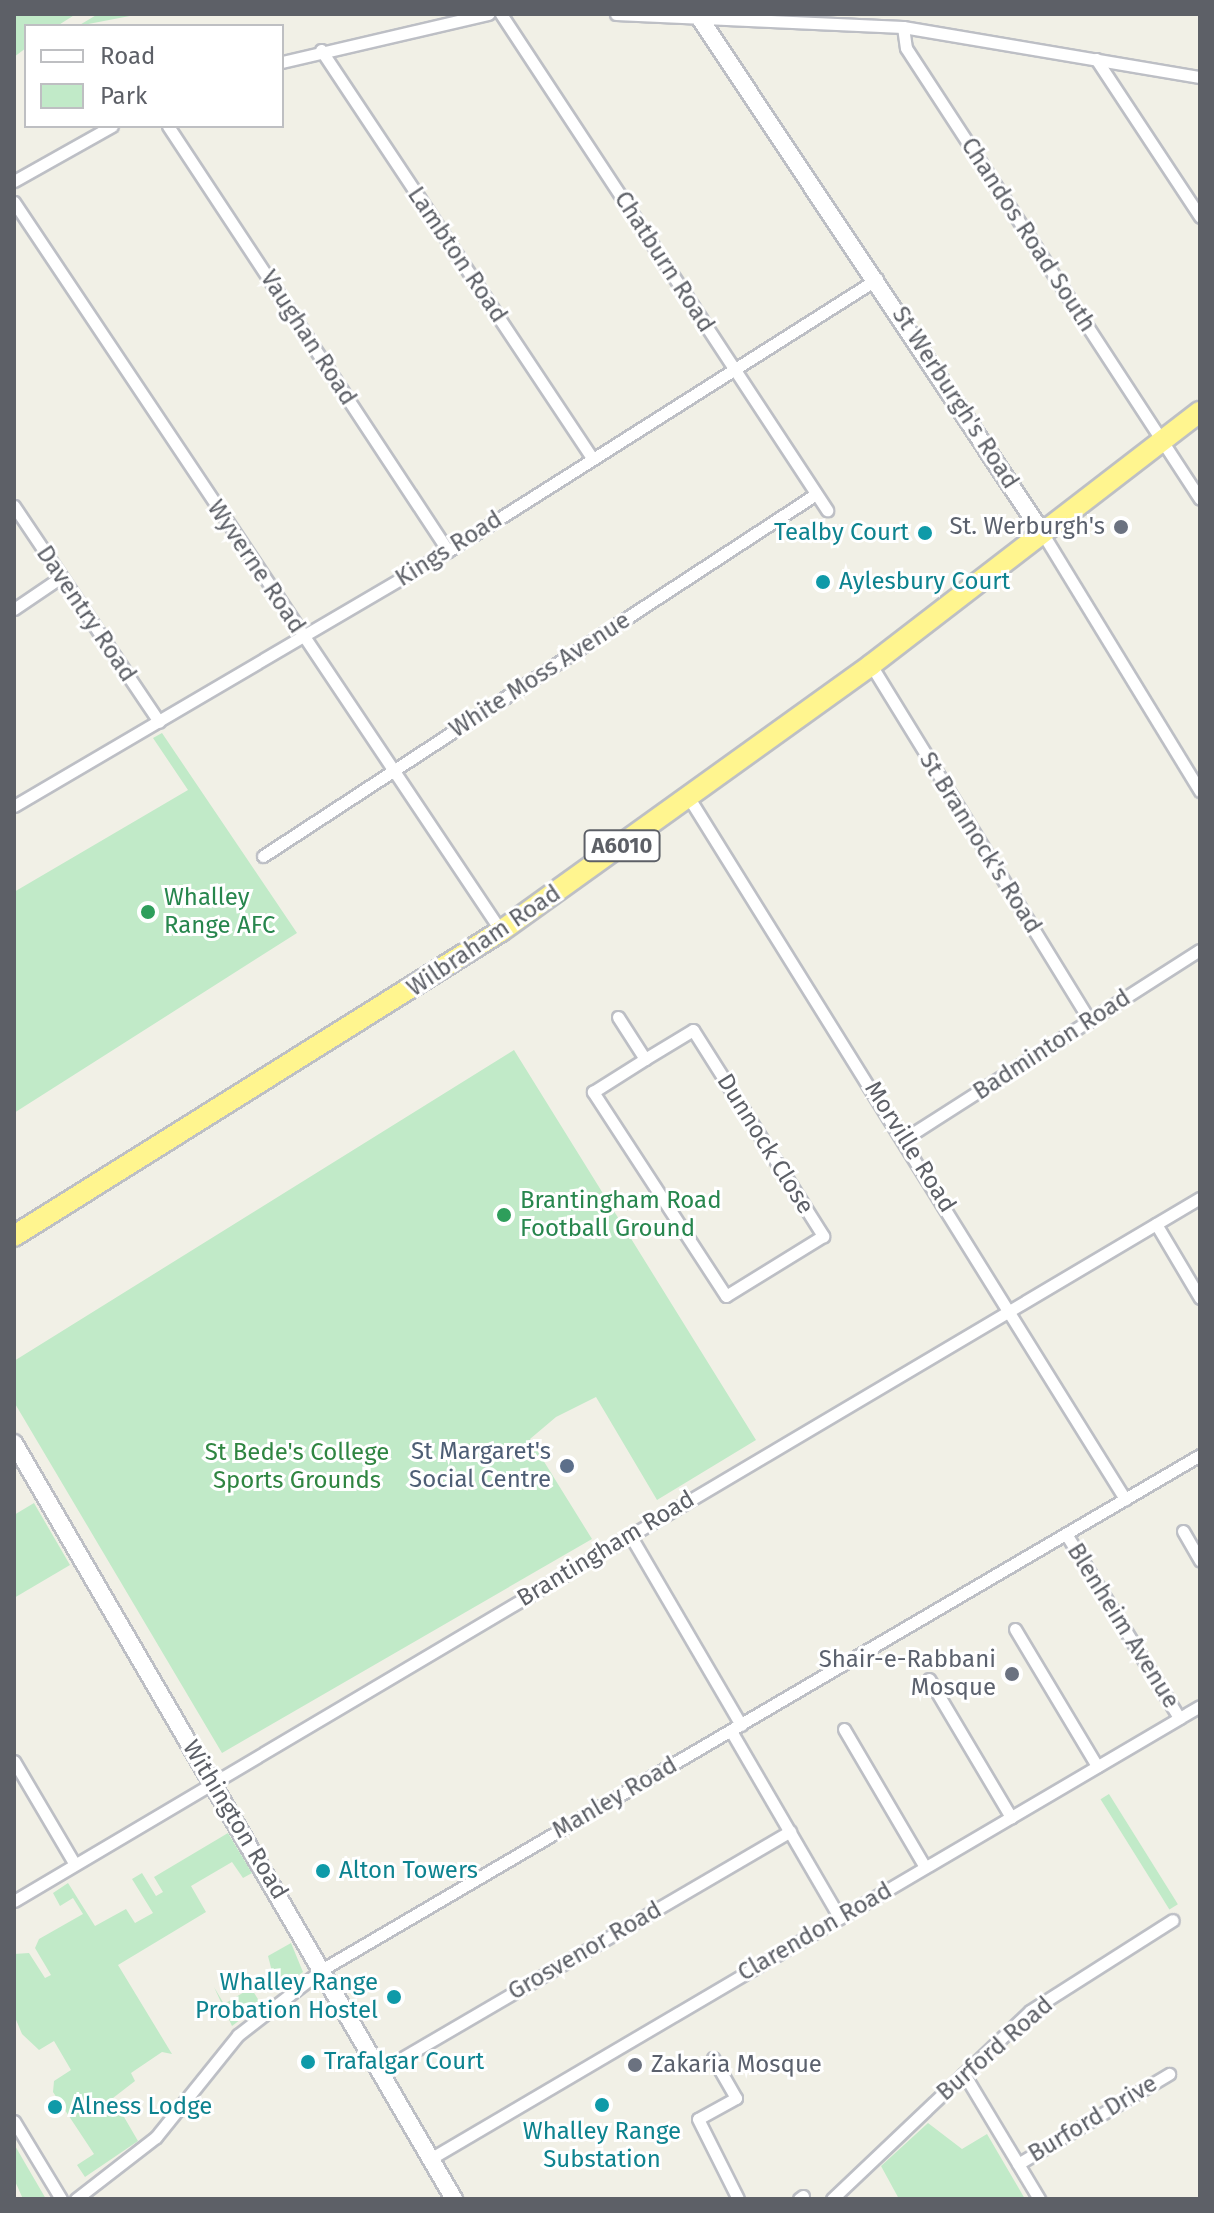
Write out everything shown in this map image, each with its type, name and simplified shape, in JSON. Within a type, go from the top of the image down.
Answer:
[{"type":"highway","name":"Wilbraham Road","points":[[14,1236],[501,931],[871,665],[1200,412]]},
{"type":"street","points":[[284,61],[321,50],[489,14]]},
{"type":"street","name":"Chatburn Road","points":[[501,14],[827,510]]},
{"type":"street","points":[[616,14],[903,27],[1200,77]]},
{"type":"street","name":"St Werburgh's Road","points":[[698,16],[877,279],[1043,534],[1200,791]]},
{"type":"street","name":"Chandos Road South","points":[[903,27],[906,48],[1200,499]]},
{"type":"street","name":"Lambton Road","points":[[321,50],[593,459]]},
{"type":"street","points":[[1096,59],[1200,217]]},
{"type":"street","points":[[14,181],[108,128]]},
{"type":"street","name":"Vaughan Road","points":[[169,128],[448,551]]},
{"type":"street","name":"Wyverne Road","points":[[14,202],[501,931]]},
{"type":"street","name":"Kings Road","points":[[14,806],[448,551],[877,279]]},
{"type":"street","name":"White Moss Avenue","points":[[263,856],[816,494]]},
{"type":"street","name":"Daventry Road","points":[[14,506],[159,722]]},
{"type":"street","points":[[14,609],[61,577]]},
{"type":"street","name":"St Brannock's Road","points":[[871,665],[1090,1021]]},
{"type":"street","name":"Morville Road","points":[[689,798],[1011,1308],[1125,1499]]},
{"type":"street","name":"Badminton Road","points":[[904,1139],[1200,950]]},
{"type":"street","points":[[618,1017],[645,1059]]},
{"type":"street","name":"Dunnock Close","points":[[693,1030],[823,1236],[726,1296],[593,1092],[645,1059],[693,1030]]},
{"type":"street","name":"Brantingham Road","points":[[14,1901],[73,1861],[1200,1198]]},
{"type":"street","points":[[1156,1224],[1200,1298]]},
{"type":"street","name":"Withington Road","points":[[14,1443],[323,1969],[454,2199]]},
{"type":"street","name":"Manley Road","points":[[76,2199],[156,2137],[248,2026],[323,1969],[1200,1455]]},
{"type":"street","points":[[1183,1531],[1200,1560]]},
{"type":"street","name":"Blenheim Avenue","points":[[1066,1534],[1179,1718]]},
{"type":"street","points":[[630,1535],[840,1918]]},
{"type":"street","points":[[1015,1629],[1097,1766]]},
{"type":"street","points":[[929,1679],[1011,1817]]},
{"type":"street","name":"Clarendon Road","points":[[430,2159],[1200,1706]]},
{"type":"street","points":[[844,1729],[925,1867]]},
{"type":"street","points":[[14,1761],[73,1861]]},
{"type":"street","name":"Grosvenor Road","points":[[380,2071],[790,1831]]},
{"type":"street","name":"Burford Road","points":[[832,2199],[1030,2011],[1173,1920]]},
{"type":"street","points":[[713,2058],[736,2098],[698,2119],[738,2199]]},
{"type":"street","points":[[964,2074],[1039,2199]]},
{"type":"street","name":"Burford Drive","points":[[1018,2164],[1169,2074]]},
{"type":"street","points":[[14,2121],[61,2199]]},
{"type":"green space","points":[[14,14],[76,14],[60,24],[24,24],[24,50],[14,57]]},
{"type":"green space","points":[[98,14],[140,14],[88,24],[81,24]]},
{"type":"green space","name":"Whalley Range AFC","points":[[162,733],[297,933],[14,1113],[14,892],[188,790],[153,738]]},
{"type":"green space","name":"St Bede's College Sports Grounds","points":[[514,1050],[756,1440],[657,1500],[596,1397],[556,1417],[530,1439],[592,1539],[222,1753],[14,1402],[14,1361]]},
{"type":"green space","points":[[34,1503],[70,1565],[14,1598],[14,1515]]},
{"type":"green space","points":[[1109,1794],[1178,1904],[1169,1910],[1101,1799]]},
{"type":"green space","points":[[228,1833],[252,1873],[243,1878],[232,1862],[191,1886],[206,1912],[118,1965],[172,2054],[162,2052],[131,2073],[135,2081],[113,2098],[138,2141],[85,2177],[77,2165],[94,2154],[53,2092],[54,2081],[71,2070],[54,2041],[39,2050],[22,2034],[14,2015],[14,1954],[29,1953],[45,1978],[51,1975],[35,1948],[39,1939],[83,1914],[73,1898],[60,1906],[53,1893],[68,1883],[95,1926],[126,1909],[135,1923],[153,1913],[132,1879],[142,1873],[156,1896],[163,1892],[154,1877]]},
{"type":"green space","points":[[291,1943],[303,1972],[277,1991],[268,1956]]},
{"type":"green space","points":[[214,1987],[224,2004],[251,1988],[261,2004],[232,2026]]},
{"type":"green space","points":[[928,2123],[962,2149],[987,2134],[1025,2199],[899,2199],[881,2166]]},
{"type":"green space","points":[[14,2144],[46,2199],[23,2199],[14,2179]]},
{"type":"place","name":"St. Werburgh's","points":[[1121,527]]},
{"type":"place","name":"Tealby Court","points":[[925,533]]},
{"type":"place","name":"Aylesbury Court","points":[[823,582]]},
{"type":"place","name":"Whalley Range AFC","points":[[148,912]]},
{"type":"place","name":"Brantingham Road Football Ground","points":[[504,1215]]},
{"type":"place","name":"St Margaret's Social Centre","points":[[567,1466]]},
{"type":"place","name":"Shair-e-Rabbani Mosque","points":[[1012,1674]]},
{"type":"place","name":"Alton Towers","points":[[323,1871]]},
{"type":"place","name":"Whalley Range Probation Hostel","points":[[394,1997]]},
{"type":"place","name":"Trafalgar Court","points":[[308,2062]]},
{"type":"place","name":"Zakaria Mosque","points":[[635,2065]]},
{"type":"place","name":"Whalley Range Substation","points":[[602,2105]]},
{"type":"place","name":"Alness Lodge","points":[[55,2107]]}]
